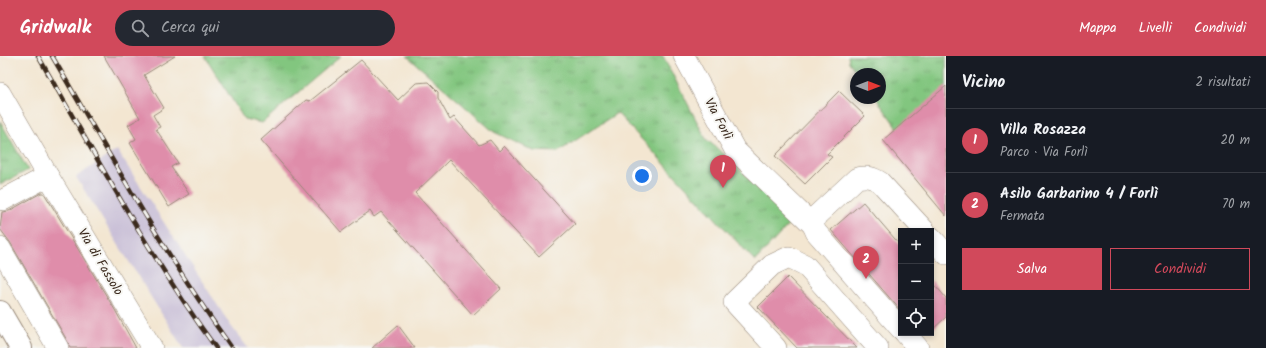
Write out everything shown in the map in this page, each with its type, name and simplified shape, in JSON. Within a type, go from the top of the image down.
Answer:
[{"type":"main road","points":[[0,312],[21,348]]},
{"type":"street","name":"Via Forlì","points":[[684,56],[735,150],[813,225],[816,232],[898,326]]},
{"type":"street","name":"Via di Fassolo","points":[[0,93],[48,176],[152,348]]},
{"type":"street","points":[[3,200],[48,176]]},
{"type":"street","points":[[813,225],[816,216],[857,178],[865,176],[871,177],[880,182],[922,228]]},
{"type":"street","points":[[934,241],[946,254]]},
{"type":"street","points":[[0,248],[58,348]]},
{"type":"street","points":[[776,348],[734,302],[772,265],[789,257],[805,265],[878,348]]},
{"type":"street","points":[[908,336],[918,348]]},
{"type":"shaded area","points":[[117,150],[231,326],[248,348],[183,348],[76,177]]},
{"type":"green space","points":[[205,56],[341,56],[262,123],[244,119]]},
{"type":"green space","points":[[407,56],[663,56],[706,139],[793,220],[755,261],[617,113],[558,152],[534,151],[494,132]]},
{"type":"green space","points":[[848,56],[946,56],[946,89],[898,129],[880,104],[886,104],[886,68],[854,68],[849,62]]},
{"type":"green space","points":[[0,121],[28,170],[0,185]]},
{"type":"building","points":[[104,56],[175,56],[144,75],[164,108],[153,115],[160,127],[156,129],[178,163],[171,167],[189,194],[169,207],[130,143],[136,139],[128,125],[140,118]]},
{"type":"building","points":[[361,60],[398,100],[416,83],[428,82],[438,92],[438,98],[450,120],[454,117],[479,145],[490,140],[499,151],[504,146],[575,224],[539,257],[449,160],[415,193],[501,289],[473,315],[381,212],[374,217],[370,211],[341,232],[261,140],[306,100],[310,101]]},
{"type":"building","points":[[946,86],[946,216],[883,140]]},
{"type":"building","points":[[839,91],[850,102],[850,104],[853,104],[865,116],[827,154],[832,157],[805,184],[775,156]]},
{"type":"building","points":[[41,193],[44,193],[115,310],[136,348],[70,348],[68,342],[10,242],[0,229],[2,212],[9,211]]},
{"type":"building","points":[[863,202],[898,243],[898,308],[831,230]]},
{"type":"building","points":[[788,277],[857,348],[797,348],[758,307]]},
{"type":"building","points":[[934,284],[946,298],[946,317],[934,328]]},
{"type":"building","points":[[398,325],[415,348],[372,348]]},
{"type":"railway","points":[[38,56],[145,241],[191,313],[216,348]]},
{"type":"railway","points":[[52,56],[161,241],[207,313],[232,348]]},
{"type":"place","name":"Villa Rosazza","points":[[723,188]]},
{"type":"place","name":"Asilo Garbarino 4 / Forlì","points":[[866,279]]}]
